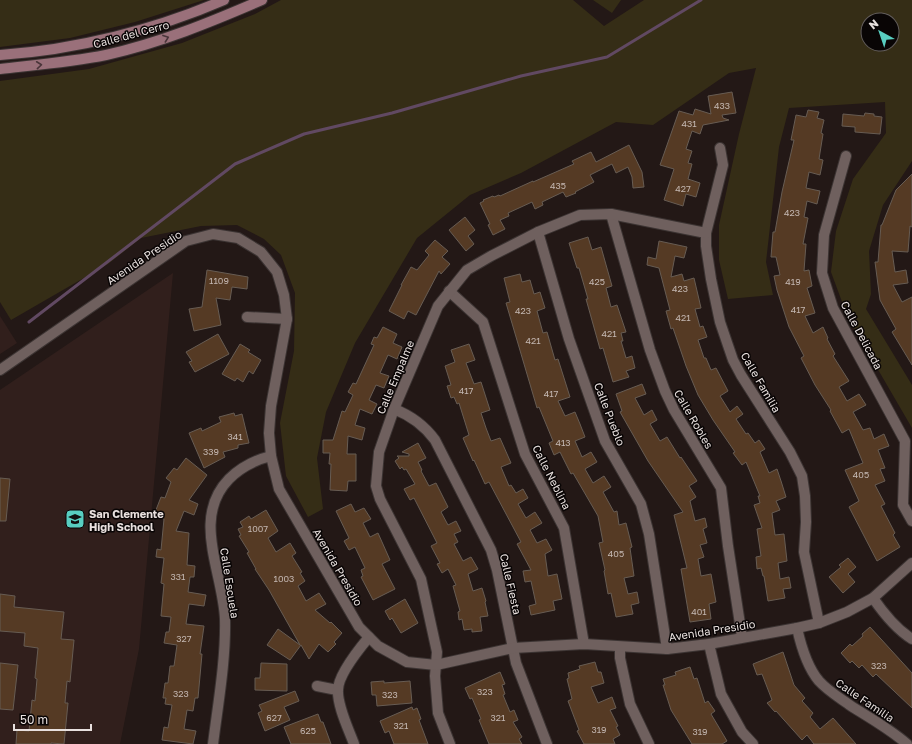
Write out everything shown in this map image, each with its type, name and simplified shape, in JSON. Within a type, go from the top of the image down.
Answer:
[{"type":"main road","name":"Calle del Cerro","points":[[0,55],[22,54],[84,43],[136,31],[196,12],[224,0]]},
{"type":"main road","name":"Calle del Cerro","points":[[0,69],[44,65],[114,53],[158,41],[211,22],[262,0]]},
{"type":"street","name":"Calle Familia","points":[[720,148],[723,165],[706,233],[706,246],[711,279],[720,322],[733,360],[740,375],[790,452],[802,476],[805,496],[806,522],[804,552],[819,623]]},
{"type":"street","name":"Calle Delicada","points":[[846,156],[824,235],[822,273],[834,308],[905,441],[903,506],[912,521]]},
{"type":"street","name":"Calle Empalme","points":[[450,744],[438,713],[435,676],[437,652],[421,579],[380,499],[376,486],[379,452],[394,409],[438,306],[467,270],[538,232],[580,215],[611,214],[706,233]]},
{"type":"street","name":"Calle Robles","points":[[611,214],[650,350],[665,391],[674,410],[721,488],[742,637]]},
{"type":"street","name":"Calle Pueblo","points":[[538,232],[569,339],[605,441],[641,504],[649,534],[667,649]]},
{"type":"street","name":"Avenida Presidio","points":[[0,370],[186,241],[214,234],[238,238],[261,252],[277,272],[284,295],[287,319],[271,406],[269,433],[271,456],[278,489],[359,627],[378,646],[407,662],[436,665],[513,648],[584,644],[667,649],[709,644],[797,628],[819,623],[847,612],[874,598],[912,563]]},
{"type":"street","name":"Calle Neblina","points":[[449,291],[483,322],[525,454],[564,528],[584,644]]},
{"type":"street","points":[[247,317],[287,319]]},
{"type":"street","name":"Calle Fiesta","points":[[394,409],[416,419],[426,428],[435,440],[491,550],[497,570],[516,663],[547,744]]},
{"type":"street","name":"Calle Escuela","points":[[213,744],[225,623],[222,594],[211,539],[211,511],[216,496],[222,486],[232,476],[255,462],[271,456]]},
{"type":"street","points":[[874,598],[882,611],[901,632],[912,639]]},
{"type":"street","name":"Calle Familia","points":[[797,628],[808,663],[819,681],[833,694],[896,735],[907,744]]},
{"type":"street","points":[[354,744],[342,713],[338,690],[345,670],[370,637]]},
{"type":"street","points":[[709,644],[721,694],[742,732],[753,744]]},
{"type":"street","points":[[620,647],[620,658],[630,704],[649,744]]},
{"type":"street","points":[[317,686],[338,690]]},
{"type":"shaded area","points":[[0,0],[204,0],[135,22],[70,38],[0,47]]},
{"type":"shaded area","points":[[281,0],[573,0],[604,26],[644,0],[912,0],[912,161],[883,205],[869,251],[871,294],[866,309],[912,385],[912,428],[848,318],[831,272],[836,231],[853,179],[886,133],[885,102],[789,108],[779,147],[766,262],[773,295],[728,299],[719,260],[719,225],[739,134],[756,68],[729,73],[653,125],[616,122],[521,173],[470,195],[417,238],[355,343],[326,412],[317,458],[323,509],[308,517],[286,476],[280,423],[294,351],[295,293],[281,255],[264,239],[237,225],[201,226],[141,238],[108,264],[11,320],[0,302],[0,81],[89,69],[182,43],[255,14]]},
{"type":"shaded area","points":[[593,0],[621,0],[612,13]]},
{"type":"shaded area","name":"San Clemente High School","points":[[173,273],[139,649],[120,744],[0,744],[0,390]]},
{"type":"shaded area","points":[[0,316],[17,343],[0,354]]},
{"type":"building","points":[[732,92],[736,113],[722,115],[723,118],[729,120],[703,125],[700,134],[692,131],[686,149],[692,151],[688,163],[692,164],[688,179],[700,183],[696,197],[686,194],[683,206],[664,200],[674,169],[660,165],[679,111],[693,115],[695,109],[711,114],[708,96]]},
{"type":"building","points":[[808,110],[819,112],[817,118],[824,120],[821,133],[823,134],[819,159],[823,160],[820,175],[809,172],[806,188],[820,191],[817,204],[807,201],[804,217],[808,218],[803,244],[806,244],[804,271],[809,270],[812,286],[807,288],[815,313],[805,316],[813,333],[823,327],[828,338],[827,339],[835,354],[833,356],[849,381],[839,387],[847,401],[859,394],[866,405],[853,412],[863,430],[870,428],[874,439],[884,434],[889,446],[878,450],[885,468],[880,469],[885,481],[875,485],[885,504],[881,506],[895,533],[893,535],[900,547],[877,561],[849,507],[859,501],[845,470],[863,463],[849,429],[842,433],[830,411],[831,410],[815,385],[801,358],[804,356],[789,327],[777,290],[774,276],[780,275],[776,257],[771,257],[773,232],[775,232],[782,192],[794,140],[791,140],[796,115],[806,117]]},
{"type":"building","points":[[865,113],[882,117],[880,134],[855,132],[855,127],[842,126],[843,114],[864,116]]},
{"type":"building","points":[[629,145],[642,172],[644,187],[633,188],[632,177],[628,167],[616,173],[612,164],[590,175],[594,182],[575,192],[576,193],[566,197],[563,192],[542,202],[543,205],[535,209],[532,202],[508,213],[509,216],[500,220],[505,229],[493,235],[488,225],[490,224],[480,203],[484,201],[483,200],[493,196],[500,196],[574,164],[572,161],[591,152],[596,162]]},
{"type":"building","points":[[912,174],[912,227],[910,226],[908,252],[892,251],[895,272],[906,270],[908,283],[893,285],[902,302],[912,297],[912,365],[892,332],[896,329],[880,300],[875,262],[878,262],[881,225],[896,190]]},
{"type":"building","points":[[465,217],[475,230],[468,236],[474,244],[466,251],[449,230]]},
{"type":"building","points":[[588,237],[592,250],[601,247],[612,286],[606,288],[611,307],[617,305],[626,332],[621,333],[623,341],[621,341],[626,358],[632,356],[635,368],[626,371],[629,377],[613,382],[603,348],[600,349],[579,268],[577,268],[569,243]]},
{"type":"building","points":[[435,240],[448,251],[442,257],[450,264],[441,274],[439,271],[416,315],[408,311],[404,319],[389,311],[411,267],[417,270],[429,255],[425,251]]},
{"type":"building","points":[[659,241],[687,247],[684,258],[675,256],[671,277],[682,274],[684,281],[694,278],[701,308],[695,309],[700,327],[703,326],[707,337],[698,340],[704,358],[706,358],[711,370],[716,368],[728,391],[720,396],[730,412],[737,406],[743,414],[736,419],[746,434],[748,433],[755,443],[759,440],[765,449],[760,452],[769,473],[777,469],[786,497],[776,501],[780,510],[772,513],[775,535],[784,534],[787,561],[778,563],[780,579],[789,577],[791,588],[783,589],[785,598],[768,601],[764,576],[761,568],[757,569],[756,557],[761,556],[757,529],[762,528],[754,505],[760,503],[758,496],[760,496],[746,462],[742,465],[733,453],[735,452],[698,395],[673,328],[671,329],[666,311],[670,310],[659,268],[647,265],[648,257],[656,259]]},
{"type":"building","points":[[207,270],[248,277],[247,289],[232,287],[230,300],[216,298],[221,325],[194,331],[189,309],[202,307]]},
{"type":"building","points":[[520,274],[522,282],[530,280],[534,294],[540,292],[545,308],[537,311],[543,333],[547,332],[555,360],[558,359],[570,397],[558,401],[565,416],[575,412],[585,437],[575,441],[582,457],[591,452],[597,462],[585,469],[593,483],[604,476],[611,487],[603,492],[614,512],[617,511],[619,525],[626,523],[632,547],[630,548],[634,576],[624,578],[628,594],[637,592],[639,603],[631,605],[633,614],[616,617],[611,593],[608,594],[605,570],[599,543],[603,542],[598,516],[573,473],[571,474],[560,452],[554,455],[549,443],[553,441],[539,407],[537,408],[506,303],[510,302],[504,278]]},
{"type":"building","points":[[383,327],[397,334],[393,343],[402,347],[397,359],[388,355],[380,373],[389,376],[384,388],[376,385],[369,400],[377,404],[372,414],[360,409],[355,425],[365,428],[362,440],[348,436],[347,454],[356,454],[356,481],[348,481],[347,491],[330,490],[330,453],[323,453],[323,440],[333,440],[342,411],[345,412],[353,395],[348,392],[353,383],[356,384],[374,345],[371,344],[374,337],[377,338]]},
{"type":"building","points":[[218,334],[229,354],[195,372],[189,362],[192,361],[186,352]]},
{"type":"building","points":[[240,344],[250,350],[248,352],[261,360],[253,374],[249,371],[243,382],[237,378],[235,381],[222,374]]},
{"type":"building","points":[[469,344],[475,360],[466,363],[474,384],[481,382],[490,410],[481,413],[486,428],[491,441],[500,438],[511,463],[501,467],[509,486],[511,485],[516,493],[523,489],[528,498],[518,504],[526,518],[535,512],[542,523],[530,530],[537,543],[546,539],[552,550],[545,554],[548,576],[557,574],[562,599],[553,601],[555,610],[531,615],[529,606],[536,604],[531,581],[525,582],[523,571],[531,570],[517,544],[521,542],[489,482],[485,484],[463,438],[469,435],[459,403],[457,404],[454,397],[451,398],[447,386],[451,385],[445,366],[455,362],[451,350]]},
{"type":"building","points":[[642,384],[646,394],[635,398],[644,415],[652,410],[657,420],[650,424],[660,441],[667,437],[697,481],[689,486],[696,497],[690,501],[695,521],[705,518],[707,527],[703,529],[707,543],[700,545],[704,557],[698,559],[701,576],[711,574],[716,602],[709,604],[711,619],[690,622],[681,569],[687,568],[674,515],[683,512],[648,461],[620,412],[622,411],[616,394]]},
{"type":"building","points":[[234,413],[235,416],[242,414],[249,443],[238,445],[238,448],[223,452],[225,457],[204,468],[189,433],[201,428],[202,431],[221,422],[219,417]]},
{"type":"building","points":[[418,443],[426,458],[418,462],[422,470],[421,471],[429,486],[436,483],[448,507],[441,512],[448,525],[456,521],[461,531],[454,534],[458,542],[454,544],[463,561],[471,557],[478,569],[468,574],[473,591],[482,588],[486,601],[488,616],[480,617],[482,631],[472,632],[472,629],[464,630],[462,619],[459,620],[458,612],[460,611],[453,586],[456,585],[448,569],[442,573],[437,564],[440,563],[431,546],[437,543],[414,498],[410,500],[404,489],[415,484],[406,469],[404,470],[402,467],[400,469],[395,461],[399,458],[397,456],[409,456],[409,454],[402,452]]},
{"type":"building","points":[[186,458],[207,475],[189,500],[198,504],[194,515],[184,511],[176,531],[189,533],[187,565],[195,566],[194,577],[190,577],[188,592],[206,595],[204,606],[189,604],[186,624],[204,626],[200,654],[202,654],[198,698],[195,698],[193,711],[187,710],[184,729],[196,731],[193,744],[162,740],[164,727],[168,728],[172,705],[165,704],[166,698],[163,698],[165,683],[168,683],[170,666],[174,666],[177,645],[164,643],[166,632],[169,632],[171,617],[161,616],[164,584],[161,583],[164,558],[156,557],[157,549],[161,550],[164,519],[154,515],[161,497],[165,498],[171,482],[166,478],[174,468],[177,470]]},
{"type":"building","points":[[0,478],[10,479],[6,521],[0,521]]},
{"type":"building","points":[[351,504],[355,512],[364,508],[371,519],[363,523],[370,537],[378,533],[390,560],[382,564],[395,589],[373,600],[361,577],[363,576],[361,570],[365,568],[355,547],[349,550],[344,541],[349,538],[336,511]]},
{"type":"building","points":[[266,510],[278,531],[268,538],[276,552],[290,543],[296,553],[292,556],[302,572],[300,573],[305,581],[298,586],[306,601],[319,593],[326,604],[315,610],[330,623],[331,622],[342,633],[334,642],[336,644],[328,652],[319,644],[309,659],[301,645],[290,660],[267,645],[278,629],[300,645],[269,590],[255,569],[247,553],[249,552],[239,536],[241,535],[238,529],[243,527],[240,522],[249,516],[251,519]]},
{"type":"building","points":[[848,558],[856,567],[848,574],[855,582],[843,593],[829,577],[841,567],[839,565]]},
{"type":"building","points":[[0,594],[15,596],[14,607],[64,612],[61,639],[74,640],[70,682],[67,681],[65,703],[68,703],[64,744],[16,744],[17,730],[29,731],[32,700],[35,701],[37,679],[35,678],[38,648],[24,646],[25,633],[0,631]]},
{"type":"building","points":[[405,599],[418,623],[401,633],[392,618],[390,620],[385,611]]},
{"type":"building","points":[[870,627],[912,673],[912,708],[876,674],[873,677],[862,665],[859,668],[852,661],[850,663],[841,653],[850,644],[852,646]]},
{"type":"building","points":[[783,652],[794,685],[805,698],[802,701],[813,713],[810,717],[820,729],[833,718],[856,744],[814,744],[807,735],[802,740],[767,703],[772,700],[762,674],[757,675],[753,664]]},
{"type":"building","points":[[595,662],[598,672],[601,672],[604,683],[591,687],[598,703],[612,697],[616,708],[610,710],[618,726],[616,727],[620,735],[613,739],[615,744],[584,744],[577,731],[579,730],[568,701],[572,699],[567,679],[569,678],[568,673],[580,669],[579,666]]},
{"type":"building","points":[[0,663],[18,665],[13,710],[0,709]]},
{"type":"building","points":[[261,663],[287,664],[287,691],[255,690],[255,678],[260,678]]},
{"type":"building","points":[[690,667],[694,679],[697,678],[705,703],[708,701],[715,711],[711,714],[727,741],[722,744],[692,744],[671,710],[663,685],[665,685],[663,679],[676,675],[675,672]]},
{"type":"building","points":[[500,672],[505,684],[502,685],[505,694],[503,695],[510,712],[514,710],[518,720],[513,722],[522,737],[519,739],[522,744],[489,744],[472,698],[470,699],[465,688]]},
{"type":"building","points":[[384,681],[384,683],[410,681],[412,703],[377,706],[376,695],[372,695],[371,682]]},
{"type":"building","points":[[295,691],[299,701],[284,707],[290,720],[265,731],[258,713],[262,711],[259,705]]},
{"type":"building","points":[[412,707],[413,710],[417,708],[421,719],[419,720],[428,744],[394,744],[389,731],[385,733],[380,721]]},
{"type":"building","points":[[318,714],[321,722],[323,722],[331,744],[291,744],[284,727]]},
{"type":"waterway","points":[[29,322],[235,164],[304,134],[392,113],[521,76],[607,57],[701,0]]},
{"type":"place","name":"San Clemente High School","points":[[75,519]]}]
